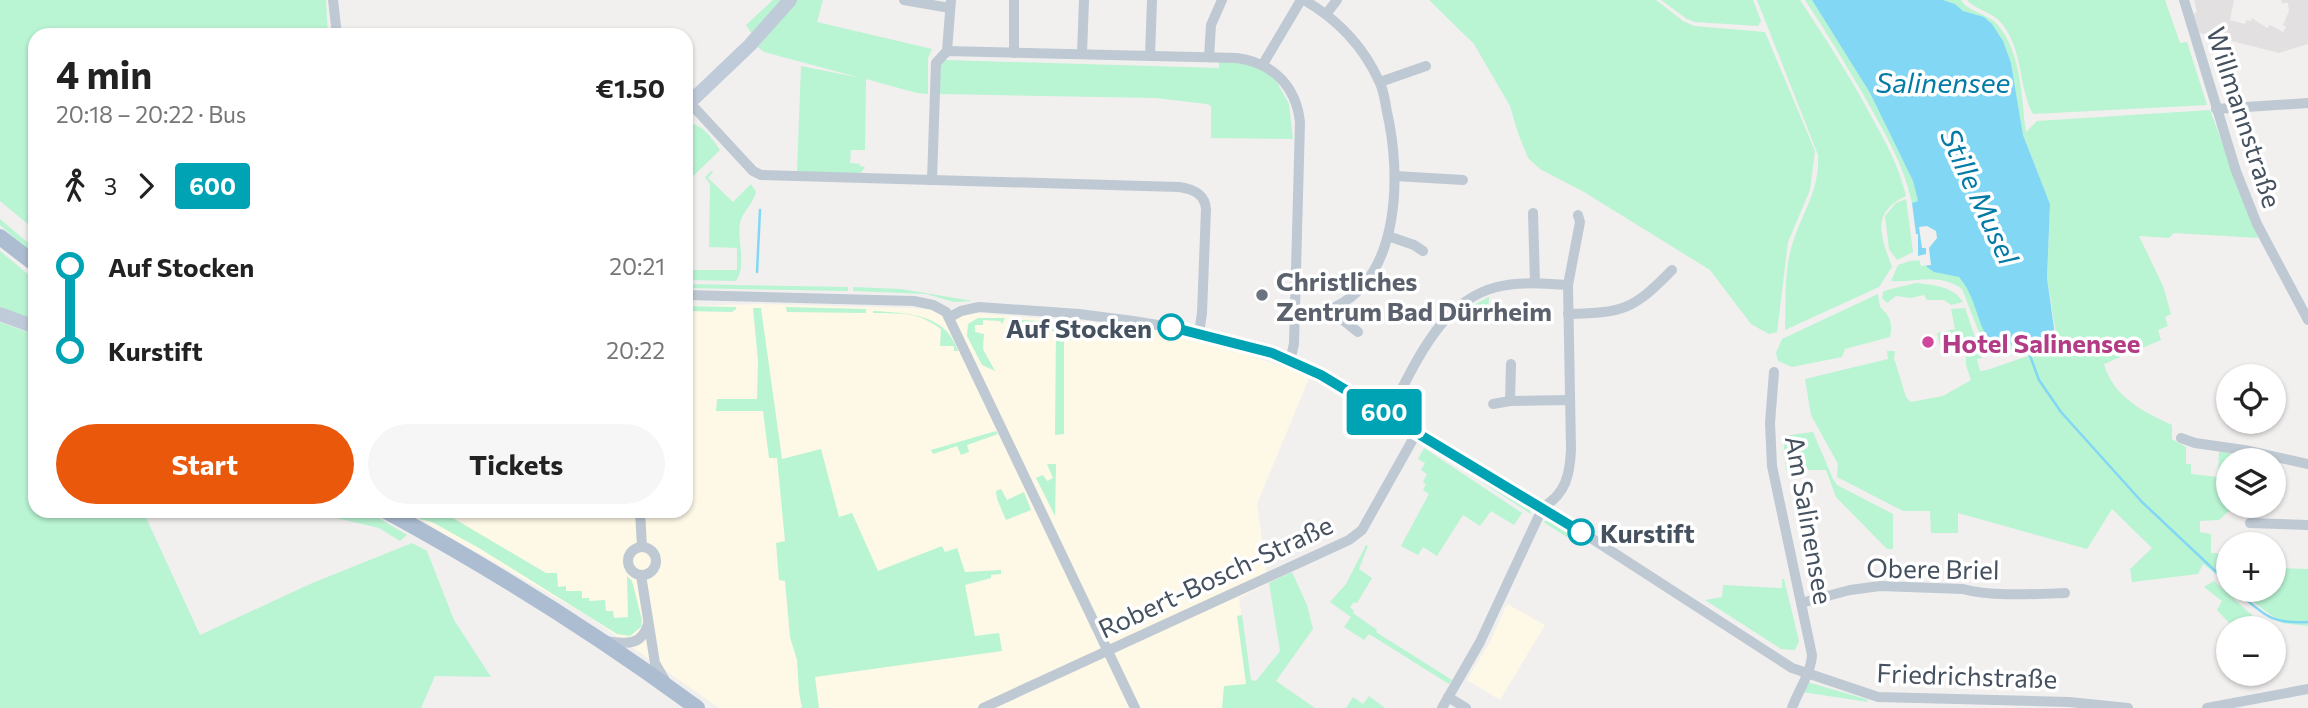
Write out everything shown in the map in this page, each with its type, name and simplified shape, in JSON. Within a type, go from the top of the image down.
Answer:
[{"type":"main road","points":[[0,237],[28,259]]},
{"type":"main road","points":[[399,518],[602,640],[697,708]]},
{"type":"street","points":[[334,0],[336,28]]},
{"type":"street","points":[[693,99],[750,45],[790,0]]},
{"type":"street","points":[[904,0],[951,4],[947,51],[936,63],[932,180]]},
{"type":"street","points":[[1014,0],[1014,53]]},
{"type":"street","points":[[1083,54],[1084,0]]},
{"type":"street","points":[[1150,56],[1152,0]]},
{"type":"street","points":[[1209,57],[1211,25],[1222,0]]},
{"type":"street","points":[[1264,64],[1303,0],[1327,13],[1343,27],[1362,52],[1380,82],[1392,132],[1395,176],[1388,236],[1379,260],[1368,279],[1353,295],[1332,308],[1295,312]]},
{"type":"street","points":[[1327,13],[1337,0]]},
{"type":"street","name":"Willmannstraße","points":[[2183,0],[2236,171],[2257,224],[2308,320]]},
{"type":"street","points":[[947,51],[1237,58],[1264,64],[1284,82],[1299,110],[1300,122],[1294,344],[1290,361]]},
{"type":"street","points":[[1380,82],[1426,66]]},
{"type":"street","points":[[2216,109],[2308,103]]},
{"type":"street","points":[[693,109],[753,171],[761,175],[1179,187],[1197,192],[1206,203],[1199,333]]},
{"type":"street","points":[[1395,176],[1463,180]]},
{"type":"street","points":[[1534,213],[1535,283]]},
{"type":"street","points":[[1442,708],[1480,642],[1543,507],[1558,496],[1568,476],[1570,400],[1567,285],[1580,222],[1578,215]]},
{"type":"street","points":[[1388,236],[1423,251]]},
{"type":"street","points":[[1568,314],[1606,313],[1629,307],[1651,291],[1672,270]]},
{"type":"street","points":[[1388,415],[1431,339],[1456,308],[1484,291],[1511,284],[1567,285]]},
{"type":"street","points":[[693,295],[921,302],[946,312],[1135,708]]},
{"type":"street","name":"Friedrichstraße","points":[[950,317],[979,307],[1102,317],[1199,333],[1272,353],[1321,375],[1543,507],[1758,648],[1806,674],[1878,703],[2129,708]]},
{"type":"street","points":[[1332,308],[1358,332]]},
{"type":"street","points":[[0,314],[28,324]]},
{"type":"street","points":[[1510,401],[1511,365]]},
{"type":"street","name":"Am Salinensee","points":[[1774,372],[1770,423],[1772,467],[1812,656],[1812,664],[1792,708]]},
{"type":"street","points":[[1493,404],[1510,401],[1570,400]]},
{"type":"street","name":"Robert-Bosch-Straße","points":[[983,708],[1349,540],[1362,530],[1418,432]]},
{"type":"street","points":[[2181,438],[2308,464]]},
{"type":"street","points":[[640,518],[642,547]]},
{"type":"street","points":[[2250,523],[2308,525]]},
{"type":"street","points":[[642,547],[650,550],[655,562],[649,573],[641,575],[634,572],[628,562],[631,553],[642,547]]},
{"type":"street","points":[[641,575],[656,667],[669,688]]},
{"type":"street","name":"Obere Briel","points":[[1801,603],[1850,590],[1880,586],[2000,593],[2065,593]]},
{"type":"street","points":[[602,640],[630,643],[638,640],[643,636],[649,621]]},
{"type":"street","points":[[2207,708],[2229,706],[2308,689]]},
{"type":"street","points":[[1448,697],[1466,708]]},
{"type":"shaded area","points":[[2194,0],[2234,0],[2230,20],[2245,24],[2246,20],[2251,21],[2252,18],[2267,28],[2270,25],[2283,32],[2289,11],[2288,3],[2282,3],[2281,0],[2308,0],[2308,44],[2279,53],[2196,32],[2191,15],[2197,12]]},
{"type":"shaded area","points":[[761,304],[912,308],[1115,324],[1155,329],[1210,342],[1310,376],[1257,504],[1268,583],[1239,598],[1251,708],[719,708],[588,616],[417,518],[693,518],[693,306]]},
{"type":"shaded area","points":[[1507,604],[1545,625],[1500,700],[1467,680],[1491,640]]},
{"type":"green space","points":[[0,0],[326,0],[328,28],[28,28],[28,224],[0,201]]},
{"type":"green space","points":[[773,0],[784,0],[752,34],[746,25]]},
{"type":"green space","points":[[797,0],[823,0],[817,22],[932,49],[928,58],[928,94],[866,79],[865,150],[851,150],[850,163],[865,167],[860,174],[797,172],[801,66],[861,78],[764,52],[758,47]]},
{"type":"green space","points":[[1429,0],[1656,0],[1694,26],[1765,32],[1815,151],[1810,190],[1788,242],[1777,332],[1769,334],[1751,324],[1710,270],[1584,192],[1540,169],[1528,158],[1510,106],[1474,44]]},
{"type":"green space","points":[[1661,0],[1753,0],[1761,21],[1758,26],[1695,22]]},
{"type":"green space","points":[[1757,0],[1800,0],[1882,135],[1906,196],[1887,210],[1883,218],[1882,235],[1892,267],[1879,287],[1785,330],[1789,259],[1813,192],[1818,155]]},
{"type":"green space","points":[[1805,0],[1812,0],[1870,93],[1913,181],[1918,201],[1912,203],[1904,174],[1885,133]]},
{"type":"green space","points":[[1943,0],[1961,0],[1996,23],[2005,34],[2019,75],[2026,132],[2037,121],[2210,110],[2258,238],[2174,233],[2169,238],[2139,236],[2163,286],[2171,314],[2165,317],[2168,326],[2158,330],[2161,340],[2104,364],[2114,386],[2122,394],[2141,409],[2172,425],[2172,439],[2186,447],[2186,464],[2191,464],[2191,474],[2216,477],[2216,518],[2221,518],[2200,521],[2200,532],[2211,534],[2211,553],[2216,553],[2216,574],[2203,564],[2198,574],[2132,582],[2130,569],[2152,548],[2112,509],[2087,549],[1958,513],[1958,533],[1931,533],[1930,511],[1903,511],[1837,477],[1838,464],[1811,415],[1805,379],[1888,359],[1887,351],[1895,351],[1894,358],[1906,397],[1911,402],[1943,396],[1971,380],[1966,365],[1966,352],[1944,353],[1943,346],[1940,347],[1937,333],[1955,329],[1951,309],[1965,308],[1982,358],[1977,359],[1980,371],[2058,346],[2047,278],[2050,204],[2023,135],[2011,63],[2000,36],[1988,20],[1963,11],[1955,4]]},
{"type":"green space","points":[[1967,0],[2165,0],[2180,43],[2187,42],[2207,105],[2033,114],[2010,36],[1999,21]]},
{"type":"green space","points":[[945,60],[1219,68],[1219,62],[1246,62],[1265,70],[1275,79],[1289,104],[1293,139],[1211,138],[1211,106],[1207,104],[1156,98],[940,94],[940,65]]},
{"type":"green space","points":[[693,124],[702,128],[720,150],[693,176]]},
{"type":"green space","points":[[713,172],[708,178],[733,202],[751,184],[756,192],[740,223],[741,268],[736,281],[693,280],[693,270],[737,270],[737,248],[709,247],[710,184],[705,177]]},
{"type":"green space","points":[[1906,199],[1913,252],[1897,260],[1889,249],[1885,216],[1896,203]]},
{"type":"green space","points":[[0,219],[28,243],[28,250],[0,225]]},
{"type":"green space","points":[[0,251],[28,274],[28,318],[0,307]]},
{"type":"green space","points":[[1921,260],[1932,269],[1951,273],[1963,281],[1979,313],[2002,345],[2023,342],[2023,347],[1996,353],[1984,345],[1962,289],[1953,284],[1935,280],[1891,281],[1898,265]]},
{"type":"green space","points":[[1916,283],[1948,289],[1963,302],[1951,305],[1944,300],[1927,300],[1924,295],[1910,298],[1896,296],[1887,303],[1882,298],[1883,292],[1887,290]]},
{"type":"green space","points":[[693,284],[848,287],[848,291],[693,288]]},
{"type":"green space","points":[[853,287],[901,289],[973,301],[954,302],[926,294],[853,291]]},
{"type":"green space","points":[[1878,294],[1880,307],[1890,320],[1890,337],[1845,349],[1842,357],[1792,367],[1778,361],[1776,353],[1782,339]]},
{"type":"green space","points":[[1489,297],[1488,318],[1459,318],[1470,307]]},
{"type":"green space","points":[[693,306],[736,307],[732,312],[693,311]]},
{"type":"green space","points":[[786,307],[866,309],[866,313],[787,312]]},
{"type":"green space","points":[[753,308],[761,308],[782,459],[821,449],[839,517],[852,513],[878,571],[942,546],[945,552],[957,548],[965,572],[1001,570],[1001,574],[965,585],[975,636],[999,633],[1002,651],[815,677],[819,708],[802,708],[797,660],[790,637],[785,581],[779,580],[776,543],[785,541],[777,458],[769,458],[763,411],[716,411],[717,399],[757,399],[758,361]]},
{"type":"green space","points":[[873,311],[911,315],[935,322],[952,338],[958,351],[954,351],[954,346],[940,346],[941,329],[924,319]]},
{"type":"green space","points":[[978,318],[1005,318],[1002,324],[1000,321],[983,320],[983,325],[975,325],[975,332],[984,334],[983,349],[995,371],[982,365],[967,336],[968,324]]},
{"type":"green space","points":[[1022,320],[1100,325],[1090,326],[1089,340],[1064,340],[1064,434],[1055,435],[1056,331],[1047,331],[1047,327],[1024,326],[1021,324]]},
{"type":"green space","points":[[0,322],[28,332],[28,518],[146,518],[200,635],[310,584],[412,543],[427,551],[454,620],[491,677],[435,676],[421,708],[0,708]]},
{"type":"green space","points":[[996,431],[998,434],[967,445],[969,452],[961,455],[957,446],[933,454],[931,450]]},
{"type":"green space","points":[[1813,432],[1837,485],[1893,514],[1893,549],[1887,549],[1836,497],[1826,470],[1786,470],[1783,436]]},
{"type":"green space","points":[[1426,445],[1451,455],[1529,504],[1531,514]]},
{"type":"green space","points":[[1424,448],[1522,513],[1514,525],[1491,511],[1480,526],[1463,515],[1437,556],[1423,547],[1418,555],[1401,546],[1429,494],[1423,490],[1427,474],[1421,470],[1425,463],[1418,459]]},
{"type":"green space","points":[[1047,464],[1056,464],[1055,516],[1036,478],[1043,475],[1047,481],[1053,478]]},
{"type":"green space","points":[[1001,489],[1007,500],[1024,492],[1031,510],[1006,520],[997,499],[996,491]]},
{"type":"green space","points":[[336,518],[379,518],[407,535],[400,541],[379,528]]},
{"type":"green space","points":[[453,518],[546,573],[557,573],[558,587],[566,586],[566,591],[582,591],[582,598],[589,598],[589,601],[605,600],[606,611],[613,611],[614,618],[628,617],[627,576],[632,581],[642,620],[641,627],[630,636],[617,634],[479,548],[432,522],[420,519]]},
{"type":"green space","points":[[1548,520],[1574,532],[1570,539],[1543,522]]},
{"type":"green space","points":[[1366,545],[1368,546],[1359,569],[1372,578],[1357,603],[1354,602],[1350,607],[1353,613],[1377,630],[1376,632],[1452,680],[1449,684],[1369,634],[1364,640],[1344,627],[1351,617],[1330,602],[1346,584]]},
{"type":"green space","points":[[2286,568],[2308,569],[2308,626],[2286,623],[2286,616],[2272,616],[2253,602],[2286,602]]},
{"type":"green space","points":[[1292,572],[1307,605],[1313,629],[1276,681],[1315,708],[1222,708],[1224,686],[1246,684],[1237,616],[1242,615],[1251,680],[1256,681],[1280,651],[1269,583]]},
{"type":"green space","points":[[1782,579],[1799,641],[1795,650],[1781,649],[1705,600],[1722,597],[1723,585],[1782,588]]},
{"type":"green space","points":[[2214,581],[2216,596],[2204,587]]},
{"type":"green space","points":[[2221,602],[2237,602],[2253,616],[2223,616],[2217,610]]},
{"type":"green space","points":[[1807,682],[1866,699],[1868,702],[1802,692]]},
{"type":"green space","points":[[1369,696],[1385,708],[1346,708],[1353,697],[1363,704]]},
{"type":"water","name":"Salinensee","points":[[1812,0],[1943,0],[1955,4],[1963,11],[1984,17],[1992,24],[2003,41],[2011,63],[2023,135],[2050,204],[2047,278],[2055,335],[2025,343],[2004,344],[1995,341],[1987,336],[1970,295],[1959,277],[1934,272],[1918,256],[1918,234],[1912,203],[1918,201],[1913,181],[1870,93]]},
{"type":"pier","points":[[1927,226],[1936,231],[1937,238],[1929,248],[1931,265],[1921,266],[1918,256],[1926,254],[1926,248],[1922,248],[1919,227]]},
{"type":"waterway","points":[[757,272],[760,210]]},
{"type":"waterway","name":"Stille Musel","points":[[2029,353],[2039,380],[2061,412],[2142,502],[2216,572]]},
{"type":"waterway","name":"Stille Musel","points":[[2249,602],[2275,619],[2308,622]]},
{"type":"bus line","name":"600","points":[[1171,327],[1272,353],[1321,375],[1581,532]]},
{"type":"place","name":"Christliches Zentrum Bad Dürrheim","points":[[1262,295]]},
{"type":"place","name":"Auf Stocken","points":[[1171,327]]},
{"type":"place","name":"Hotel Salinensee","points":[[1928,342]]},
{"type":"place","name":"Kurstift","points":[[1581,532]]}]
